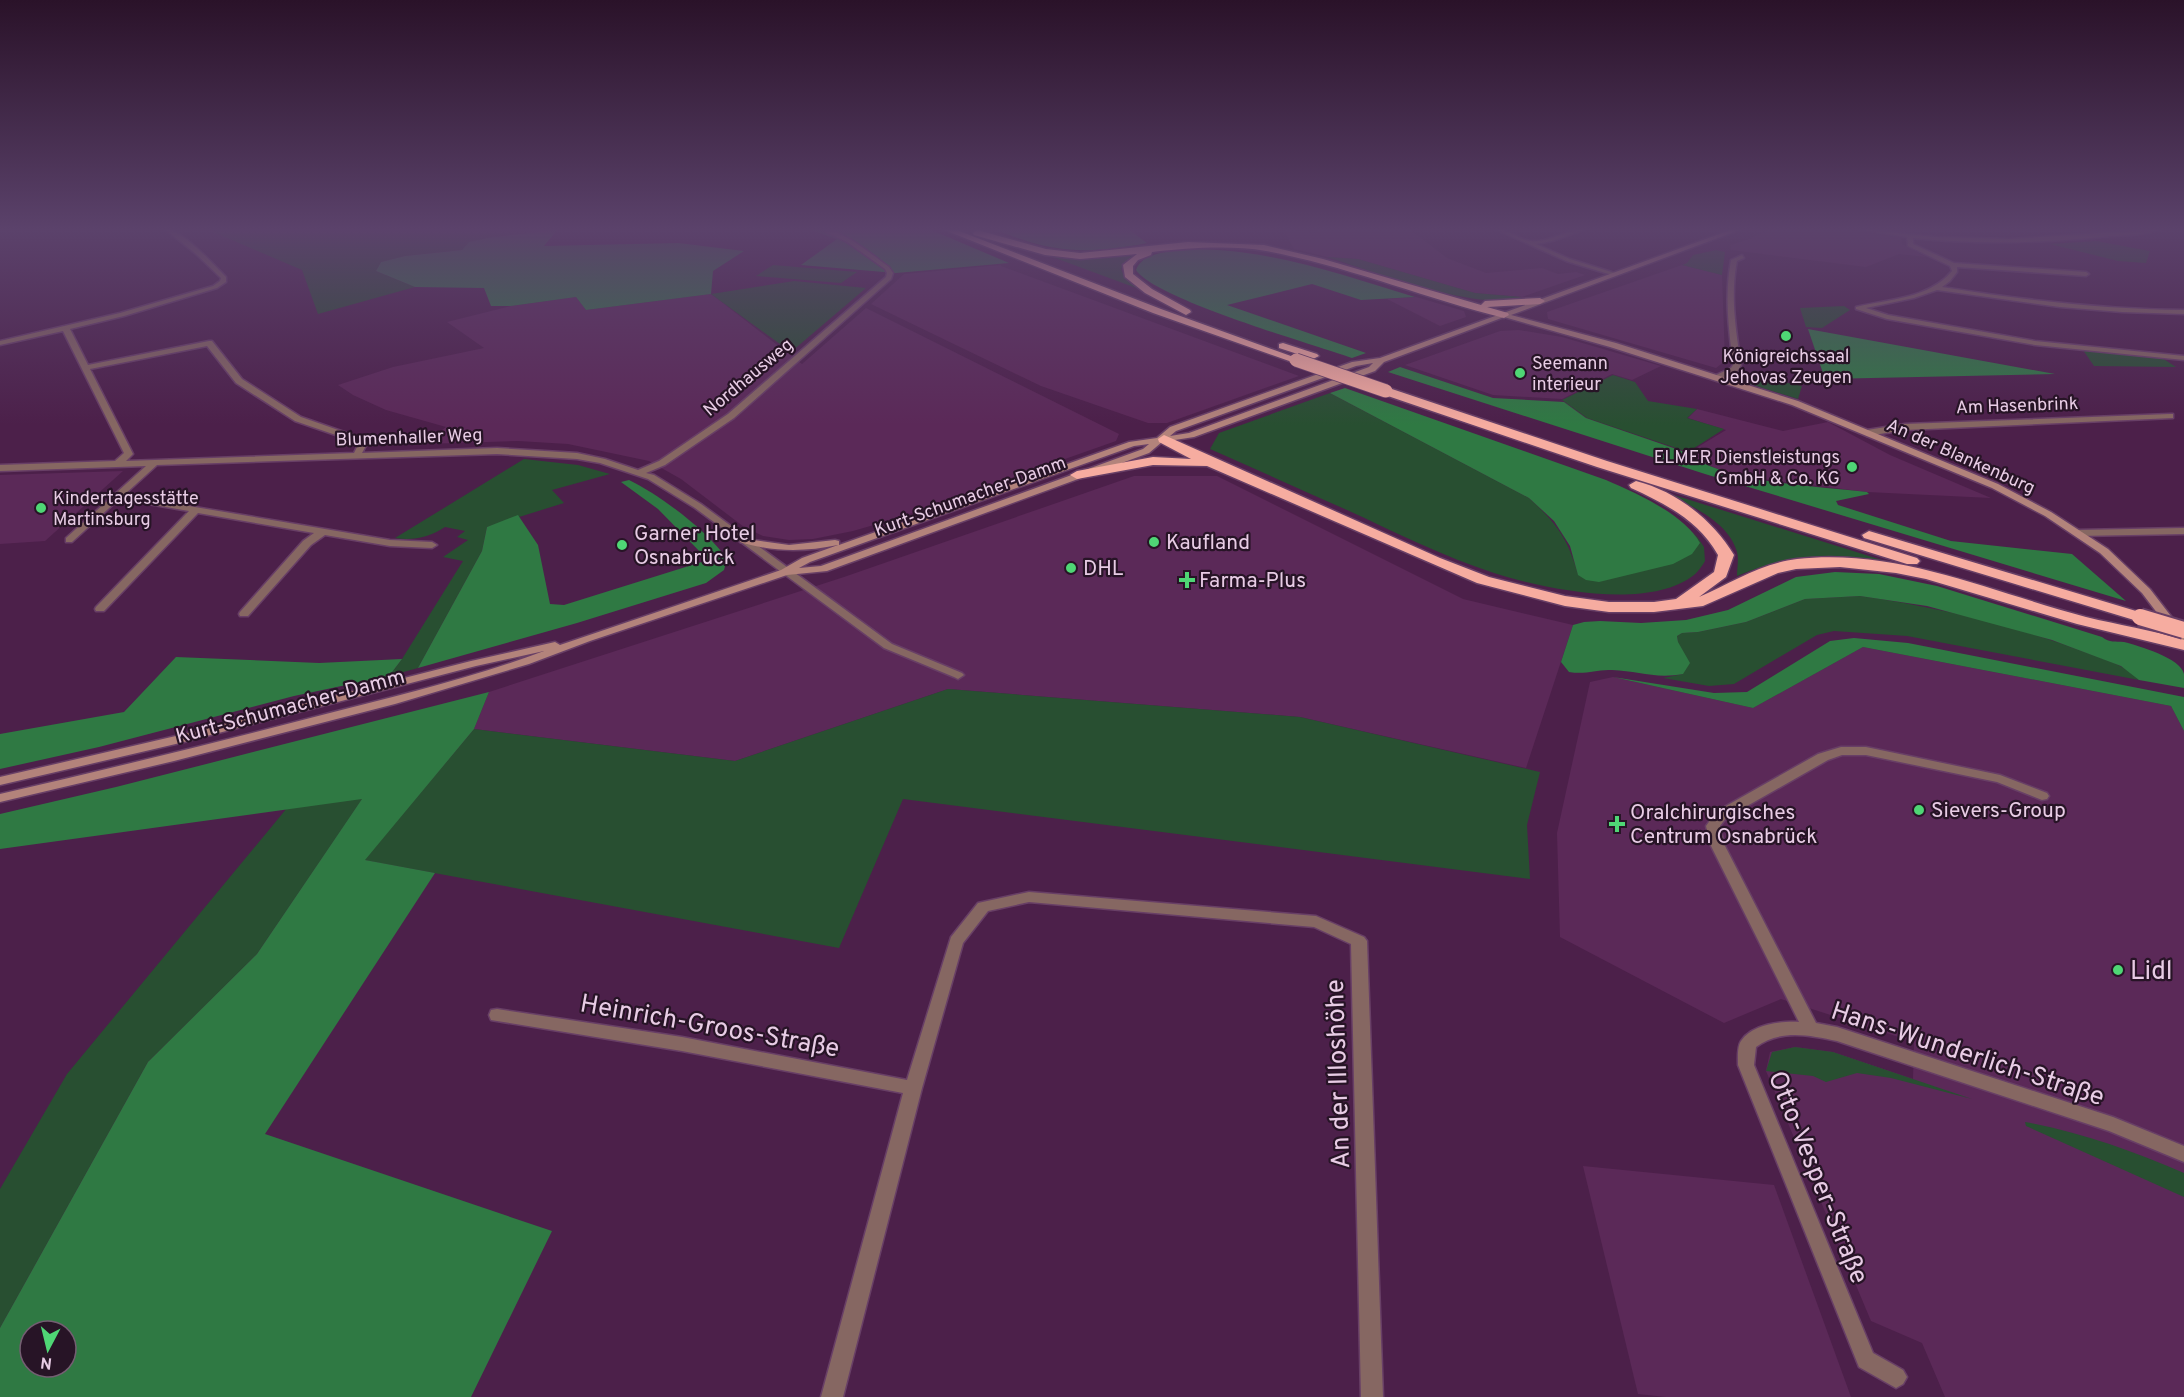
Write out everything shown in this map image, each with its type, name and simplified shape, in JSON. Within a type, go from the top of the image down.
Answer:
[{"type":"highway","points":[[1113,294],[1296,360],[2184,630]]},
{"type":"highway","points":[[1139,294],[1313,356],[1391,388],[1539,443],[2156,637]]},
{"type":"highway","points":[[1156,294],[1186,312]]},
{"type":"highway","points":[[1433,294],[1504,315]]},
{"type":"highway","points":[[1450,299],[1492,304],[1540,301]]},
{"type":"highway","points":[[1164,439],[1219,466],[1424,557],[1483,580],[1565,601],[1609,607],[1654,607],[1703,601],[1773,569],[1817,562],[1865,564],[1929,575],[2084,621],[2184,643]]},
{"type":"highway","points":[[1539,443],[1573,461],[1648,490],[1690,514],[1713,534],[1726,555],[1721,574],[1680,603]]},
{"type":"highway","points":[[1077,475],[1153,461],[1191,462],[1219,466]]},
{"type":"main road","points":[[1381,360],[1559,294]]},
{"type":"main road","name":"An der Blankenburg","points":[[1504,315],[1795,403],[1995,486],[2048,514],[2103,551],[2146,591],[2184,643]]},
{"type":"main road","name":"Kurt-Schumacher-Damm","points":[[785,572],[823,569],[1146,451],[1164,439],[1173,429],[1355,364],[1381,360]]},
{"type":"main road","name":"Kurt-Schumacher-Damm","points":[[0,798],[174,757],[391,701],[525,663],[586,639],[785,572],[806,560],[1132,444],[1191,435],[1372,369],[1381,360]]},
{"type":"main road","points":[[744,540],[771,548],[791,548],[866,538]]},
{"type":"main road","name":"Kurt-Schumacher-Damm","points":[[0,781],[180,740],[521,651],[586,639]]},
{"type":"street","points":[[0,343],[122,315],[191,294]]},
{"type":"street","name":"Nordhausweg","points":[[640,472],[662,463],[731,416],[870,294]]},
{"type":"street","points":[[1717,378],[1734,370],[1737,365],[1731,328],[1730,294]]},
{"type":"street","points":[[1914,294],[1858,308],[1882,315],[2035,343],[2184,358]]},
{"type":"street","points":[[1979,294],[2051,305],[2184,312]]},
{"type":"street","points":[[1873,305],[1882,315]]},
{"type":"street","points":[[66,329],[129,454],[117,464]]},
{"type":"street","points":[[85,368],[209,343],[239,381],[289,414],[364,442],[357,455]]},
{"type":"street","name":"Am Hasenbrink","points":[[1867,433],[1915,426],[2170,416]]},
{"type":"street","name":"Blumenhaller Weg","points":[[0,468],[527,451],[577,456],[640,472],[698,506],[888,646],[958,675]]},
{"type":"street","points":[[69,540],[154,463]]},
{"type":"street","points":[[116,496],[390,543],[432,545]]},
{"type":"street","points":[[100,609],[196,510]]},
{"type":"street","points":[[2078,533],[2184,531]]},
{"type":"street","points":[[244,614],[307,543],[322,532]]},
{"type":"street","name":"Hans-Wunderlich-Straße","points":[[2042,796],[2001,778],[1866,751],[1841,751],[1823,757],[1721,815],[1713,826],[1717,844],[1811,1029],[1836,1034],[2113,1125],[2184,1155]]},
{"type":"street","name":"An der Illoshöhe","points":[[913,1088],[956,941],[983,907],[1029,897],[1316,922],[1359,941],[1372,1397]]},
{"type":"street","name":"Heinrich-Groos-Straße","points":[[497,1015],[681,1044],[913,1088]]},
{"type":"street","name":"Otto-Vesper-Straße","points":[[1811,1029],[1782,1028],[1762,1032],[1748,1044],[1746,1065],[1866,1360],[1896,1377]]},
{"type":"street","points":[[832,1397],[913,1088]]},
{"type":"shaded area","points":[[711,294],[802,364],[866,308],[1119,434],[1116,441],[898,518],[853,531],[813,539],[789,540],[763,536],[744,527],[681,479],[649,461],[568,444],[518,441],[424,444],[446,427],[386,410],[353,395],[338,385],[393,367],[484,348],[447,322],[511,306],[576,297],[586,310]]},
{"type":"shaded area","points":[[882,294],[1077,294],[1299,376],[1167,423],[1148,423],[1041,386],[871,304]]},
{"type":"shaded area","points":[[1489,294],[1530,294],[1522,297]]},
{"type":"shaded area","points":[[1598,294],[1723,294],[1725,361],[1716,368],[1548,319],[1547,312]]},
{"type":"shaded area","points":[[1416,297],[1464,311],[1466,317],[1440,326],[1387,299]]},
{"type":"shaded area","points":[[1519,330],[1562,337],[1661,366],[1632,380],[1612,374],[1562,399],[1493,395],[1405,365],[1500,331]]},
{"type":"shaded area","points":[[1697,409],[1783,431],[1828,422],[1890,455],[1991,498],[1867,492],[1747,477],[1718,469],[1697,460],[1688,453],[1726,430],[1688,418]]},
{"type":"shaded area","name":"Kindertagesstätte Martinsburg","points":[[123,471],[45,541],[0,544],[0,475]]},
{"type":"shaded area","points":[[1134,476],[1217,476],[1463,599],[1573,625],[1526,768],[1300,717],[948,689],[735,761],[474,729],[489,692],[844,577]]},
{"type":"shaded area","points":[[1863,647],[2171,706],[2184,731],[2184,1397],[1945,1397],[1922,1343],[1871,1321],[1766,1071],[1770,1052],[1795,1047],[1833,1052],[1913,1079],[1914,1042],[1781,999],[1724,1023],[1560,937],[1557,833],[1590,682],[1613,677],[1753,708]]},
{"type":"shaded area","points":[[1583,1166],[1774,1185],[1851,1397],[1666,1397],[1638,1394]]},
{"type":"green space","points":[[311,294],[389,294],[318,314]]},
{"type":"green space","points":[[486,294],[709,294],[586,310],[576,297],[511,306],[491,306]]},
{"type":"green space","points":[[711,294],[859,294],[791,352]]},
{"type":"green space","points":[[1172,294],[1271,294],[1227,305],[1366,353],[1352,358],[1202,307]]},
{"type":"green space","points":[[1343,294],[1406,294],[1415,297],[1361,300]]},
{"type":"green space","points":[[1451,294],[1522,297],[1504,300]]},
{"type":"green space","points":[[1844,306],[1850,310],[1822,328],[1806,327],[1800,308]]},
{"type":"green space","points":[[1808,329],[2055,374],[1825,379]]},
{"type":"green space","points":[[2083,350],[2162,358],[2176,367],[2094,366]]},
{"type":"green space","points":[[1400,367],[1493,398],[1564,402],[1586,418],[1688,453],[1704,463],[1725,471],[1773,482],[1867,492],[1869,494],[1836,501],[1838,505],[1951,541],[2072,554],[2126,601],[1705,474],[1388,372]]},
{"type":"green space","points":[[1746,374],[1802,386],[1798,399],[1737,380],[1736,376]]},
{"type":"green space","points":[[1613,375],[1635,382],[1648,401],[1697,409],[1687,418],[1724,429],[1688,452],[1587,418],[1562,400]]},
{"type":"green space","points":[[1345,388],[1606,480],[1645,498],[1671,514],[1693,532],[1700,543],[1692,554],[1673,564],[1599,582],[1586,580],[1578,575],[1570,546],[1554,521],[1529,498],[1330,393]]},
{"type":"green space","points":[[1330,393],[1529,498],[1560,532],[1570,550],[1578,574],[1700,544],[1694,532],[1704,547],[1705,561],[1694,575],[1675,586],[1651,592],[1596,594],[1540,585],[1457,560],[1210,449],[1219,433]]},
{"type":"green space","points":[[524,459],[578,465],[610,474],[552,490],[564,503],[487,527],[482,551],[418,668],[389,676],[463,561],[443,557],[468,540],[457,537],[465,531],[445,527],[421,537],[395,538]]},
{"type":"green space","points":[[629,480],[669,504],[708,537],[727,559],[724,570],[706,583],[577,623],[418,668],[482,551],[487,527],[518,515],[538,545],[550,604],[564,605],[708,560],[658,509],[621,482]]},
{"type":"green space","points":[[1661,491],[1885,561],[1810,558],[1775,563],[1737,576],[1737,552],[1725,531],[1705,514]]},
{"type":"green space","points":[[1835,572],[1879,574],[1937,586],[2110,641],[2139,646],[2168,658],[2181,668],[2184,674],[2184,688],[2139,680],[2121,666],[2052,640],[1927,606],[1860,596],[1805,599],[1746,622],[1682,633],[1677,636],[1678,642],[1690,663],[1683,674],[1655,675],[1606,670],[1575,673],[1569,672],[1561,662],[1573,625],[1600,621],[1641,623],[1686,620],[1728,610],[1796,577]]},
{"type":"green space","points":[[1860,596],[1946,611],[2032,634],[2115,664],[2128,670],[2139,680],[1907,636],[1834,631],[1817,635],[1734,684],[1709,686],[1663,678],[1683,674],[1677,636],[1682,633],[1746,622],[1805,599]]},
{"type":"green space","points":[[1854,638],[1908,643],[2184,697],[2184,731],[2171,706],[1863,647],[1753,708],[1613,677],[1714,693],[1747,692],[1830,641]]},
{"type":"green space","points":[[176,657],[319,663],[402,659],[389,676],[294,696],[99,747],[0,769],[0,734],[124,712]]},
{"type":"green space","points":[[948,689],[1300,717],[1540,772],[1527,825],[1530,879],[903,799],[839,948],[364,860],[474,729],[735,761]]},
{"type":"green space","points":[[489,692],[474,729],[365,860],[435,873],[265,1134],[552,1231],[471,1397],[0,1397],[0,1328],[148,1062],[257,954],[362,799],[0,849],[0,814],[116,787]]},
{"type":"green space","points":[[363,798],[257,954],[148,1062],[0,1328],[0,1189],[67,1074],[287,808]]},
{"type":"green space","points":[[1795,1047],[1833,1052],[1972,1099],[1891,1078],[1857,1073],[1826,1082],[1813,1076],[1766,1071],[1772,1052]]},
{"type":"green space","points":[[2025,1122],[2106,1143],[2184,1173],[2184,1197],[2026,1126]]},
{"type":"place","name":"Königreichssaal Jehovas Zeugen","points":[[1786,336]]},
{"type":"place","name":"Seemann interieur","points":[[1520,373]]},
{"type":"place","name":"ELMER Dienstleistungs GmbH & Co. KG","points":[[1852,467]]},
{"type":"place","name":"Kindertagesstätte Martinsburg","points":[[41,508]]},
{"type":"place","name":"Kaufland","points":[[1154,542]]},
{"type":"place","name":"Garner Hotel Osnabrück","points":[[622,545]]},
{"type":"place","name":"DHL","points":[[1071,568]]},
{"type":"place","name":"Farma-Plus","points":[[1187,580]]},
{"type":"place","name":"Sievers-Group","points":[[1919,810]]},
{"type":"place","name":"Oralchirurgisches Centrum Osnabrück","points":[[1617,824]]},
{"type":"place","name":"Lidl","points":[[2118,970]]}]
